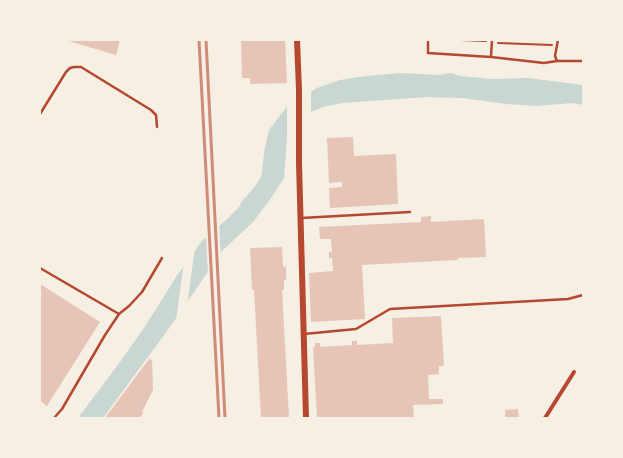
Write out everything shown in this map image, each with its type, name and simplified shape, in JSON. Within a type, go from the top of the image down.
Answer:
[{"type":"street","points":[[297,40],[306,418]]},
{"type":"street","points":[[545,418],[574,372]]},
{"type":"lane","points":[[428,40],[428,54],[491,57],[544,63],[557,61],[583,61]]},
{"type":"lane","points":[[557,61],[555,56],[558,40]]},
{"type":"lane","points":[[491,57],[492,41]]},
{"type":"lane","points":[[40,114],[66,72],[70,68],[81,67],[151,110],[156,115],[157,127]]},
{"type":"lane","points":[[301,218],[410,212]]},
{"type":"lane","points":[[54,418],[62,410],[104,335],[119,314],[142,292],[162,258]]},
{"type":"lane","points":[[40,268],[119,314]]},
{"type":"lane","points":[[304,334],[356,330],[390,308],[568,299],[583,295]]},
{"type":"path","points":[[460,40],[557,46]]},
{"type":"shaded area","points":[[401,73],[438,75],[451,73],[460,76],[493,79],[528,78],[583,85],[583,105],[573,103],[536,106],[506,104],[462,98],[427,97],[342,103],[323,107],[306,114],[287,138],[284,178],[269,201],[253,222],[223,250],[170,327],[103,418],[78,418],[146,325],[176,277],[202,241],[239,207],[242,201],[258,182],[262,174],[264,152],[269,130],[288,105],[317,88],[340,80]]},
{"type":"pier","points":[[311,89],[311,114],[307,115],[300,122],[290,138],[287,138],[287,104]]},
{"type":"pier","points":[[219,224],[221,257],[208,275],[206,235]]},
{"type":"pier","points":[[195,248],[187,305],[176,321],[184,262]]},
{"type":"building","points":[[65,40],[120,40],[116,55]]},
{"type":"building","points":[[241,40],[285,40],[287,83],[250,84],[250,78],[242,78]]},
{"type":"building","points":[[353,137],[354,156],[396,154],[398,204],[330,208],[329,188],[342,187],[342,182],[329,183],[327,138]]},
{"type":"building","points":[[431,216],[431,222],[484,219],[486,257],[362,265],[365,319],[311,322],[309,273],[333,271],[332,258],[329,258],[329,252],[332,252],[331,239],[320,239],[319,227],[421,222],[421,217]]},
{"type":"building","points":[[282,247],[283,267],[286,266],[286,280],[284,280],[284,290],[282,290],[289,418],[261,418],[254,290],[252,290],[250,248]]},
{"type":"building","points":[[40,284],[100,322],[47,406],[40,401]]},
{"type":"building","points":[[441,316],[444,366],[439,366],[439,374],[428,375],[429,399],[443,399],[443,404],[413,405],[414,418],[317,418],[313,347],[315,347],[315,343],[320,343],[320,347],[352,345],[352,341],[357,341],[357,345],[393,343],[392,318]]},
{"type":"building","points":[[149,359],[152,360],[153,390],[140,418],[105,418]]},
{"type":"building","points":[[518,409],[519,418],[505,418],[505,410]]},
{"type":"railway","points":[[199,40],[219,418]]},
{"type":"railway","points":[[206,40],[225,418]]}]
